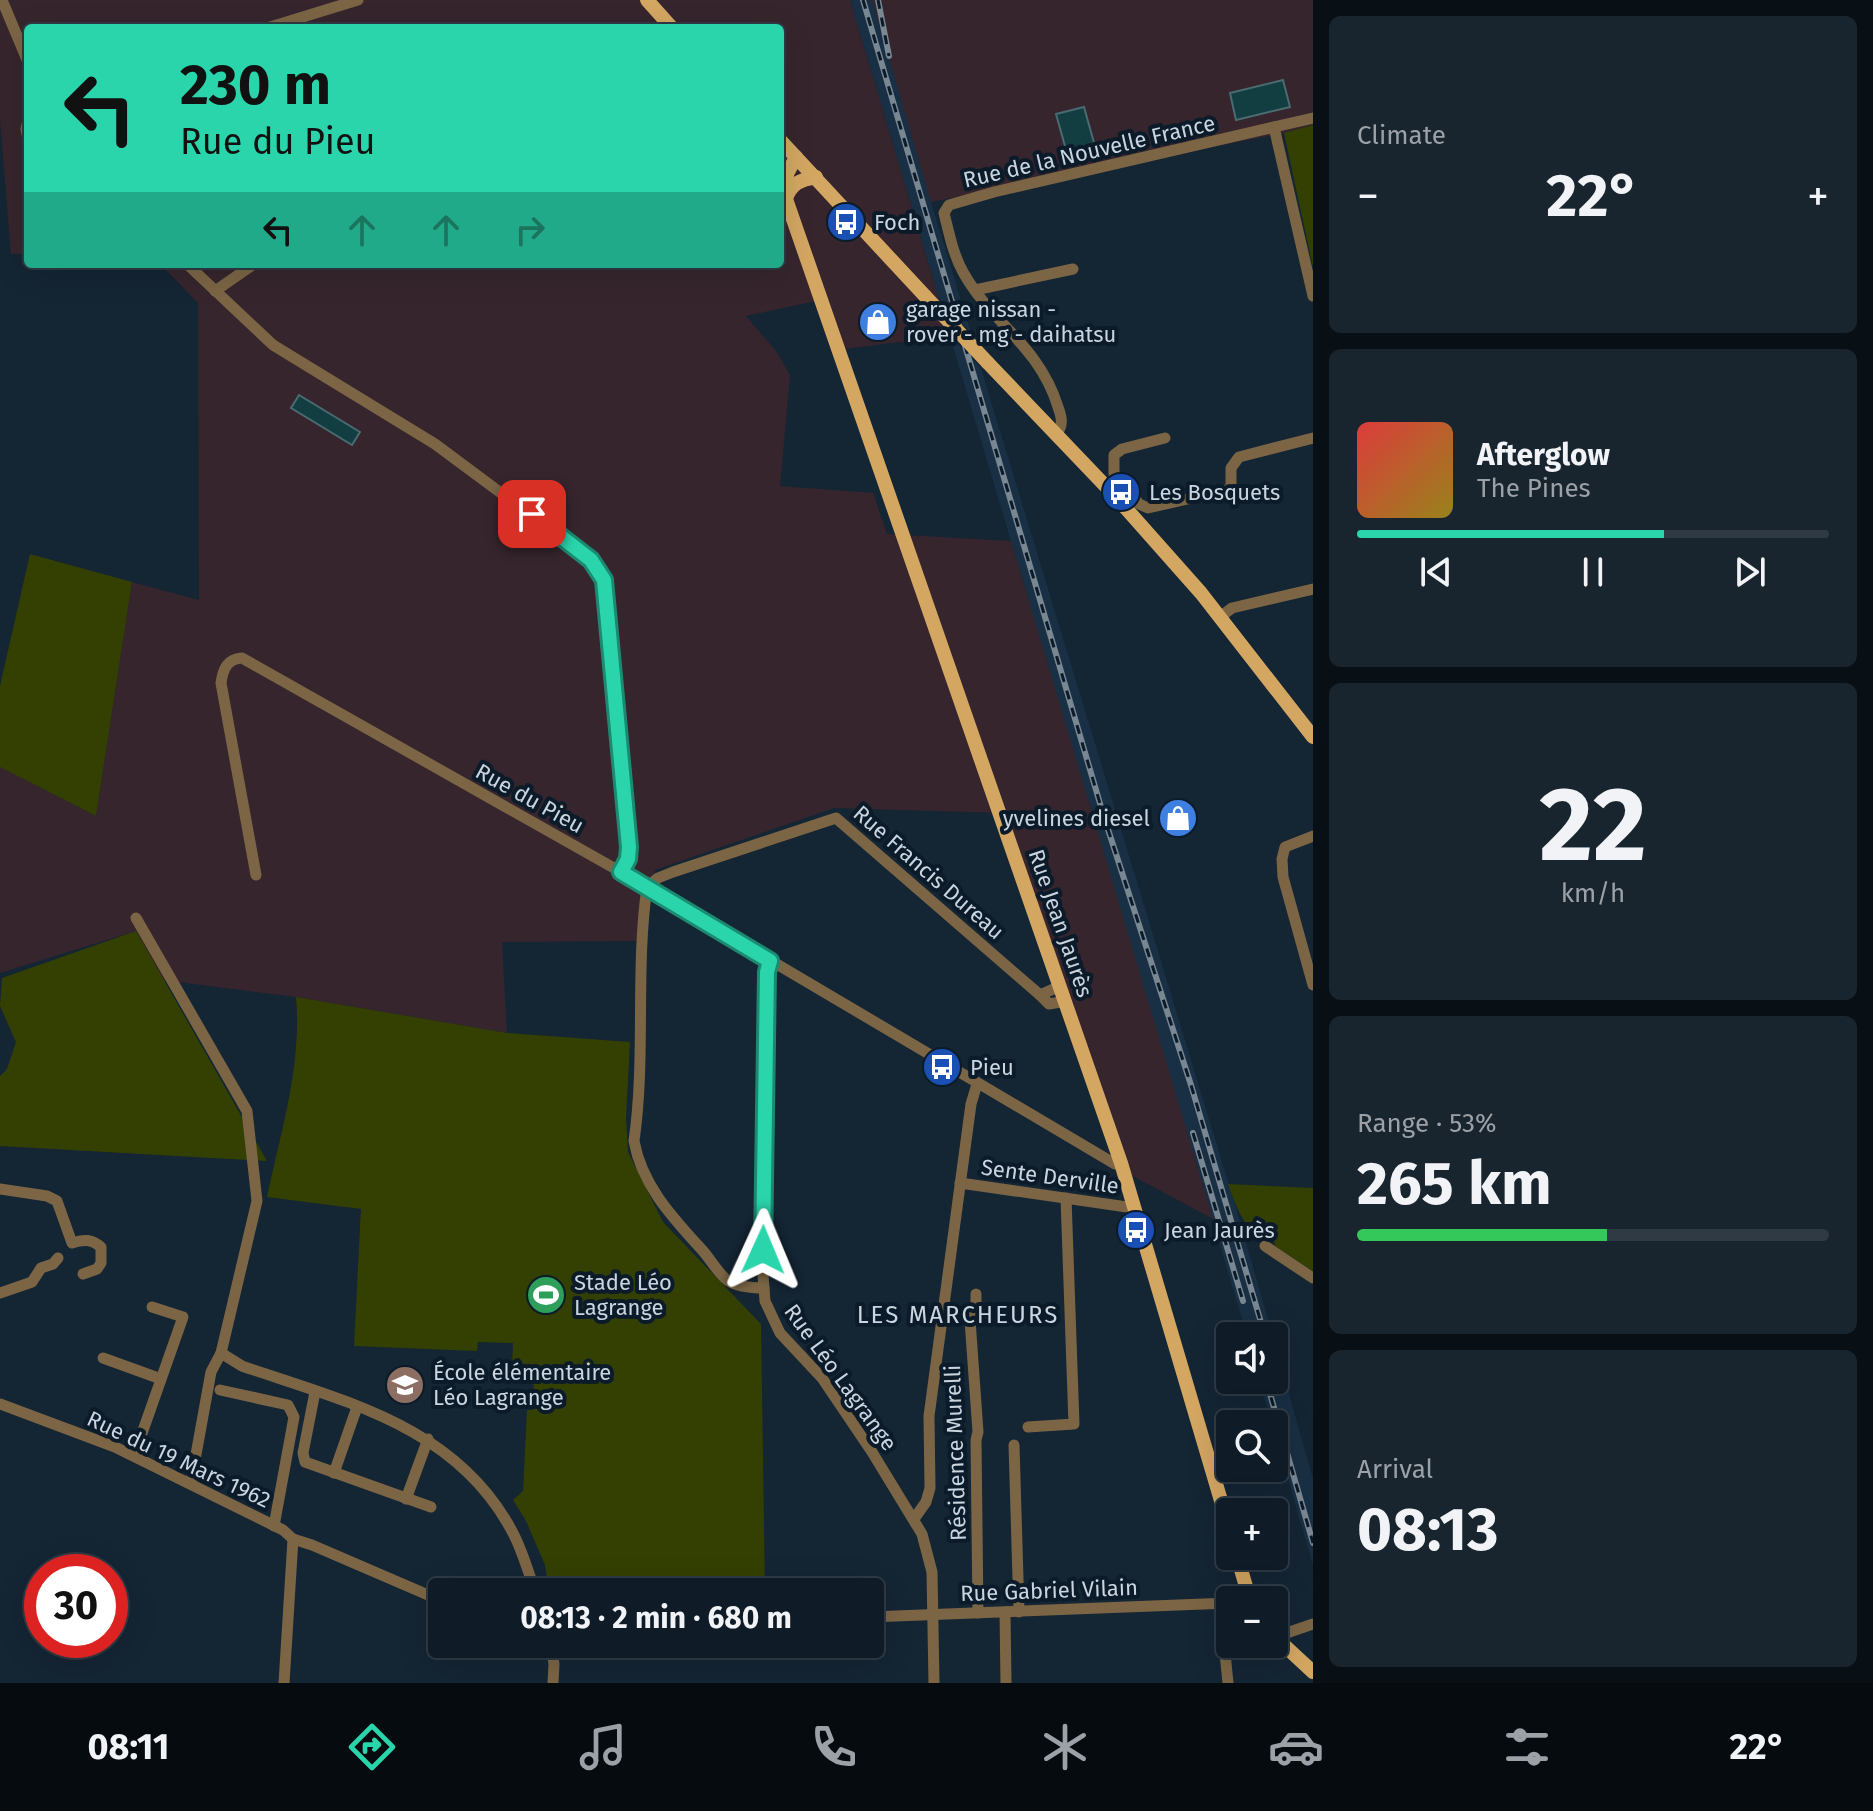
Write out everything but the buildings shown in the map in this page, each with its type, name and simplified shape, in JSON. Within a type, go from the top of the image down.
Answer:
[{"type":"main road","points":[[646,0],[669,24]]},
{"type":"main road","points":[[786,150],[816,177],[1115,496],[1220,617],[1313,737]]},
{"type":"main road","points":[[784,189],[786,150]]},
{"type":"main road","points":[[784,193],[794,184],[816,177]]},
{"type":"main road","name":"Rue Jean Jaurès","points":[[784,197],[1121,1163],[1220,1498]]},
{"type":"main road","points":[[1288,1649],[1313,1672]]},
{"type":"street","points":[[2,0],[24,52]]},
{"type":"street","points":[[278,24],[333,3],[358,0]]},
{"type":"street","name":"Rue de la Nouvelle France","points":[[1055,435],[1062,426],[1062,417],[1048,380],[1029,350],[962,272],[944,213],[949,205],[1313,118]]},
{"type":"street","points":[[1274,127],[1313,296]]},
{"type":"street","points":[[191,268],[284,353],[435,444],[532,514],[596,566],[604,580],[609,607],[628,838],[629,853],[621,872]]},
{"type":"street","points":[[215,291],[248,268]]},
{"type":"street","points":[[975,290],[1073,269]]},
{"type":"street","points":[[1165,438],[1122,449],[1114,455],[1114,474],[1139,504],[1148,508],[1231,489],[1231,468],[1239,457],[1313,438]]},
{"type":"street","points":[[1220,617],[1232,608],[1313,589]]},
{"type":"street","name":"Rue du Pieu","points":[[256,875],[221,683],[226,665],[235,658],[242,658],[621,872],[977,1084],[1115,1164],[1121,1163]]},
{"type":"street","name":"Rue Francis Dureau","points":[[647,887],[673,872],[836,818],[1049,1004],[1066,1001]]},
{"type":"street","points":[[1313,836],[1285,847],[1282,859],[1283,877],[1313,985]]},
{"type":"street","points":[[647,887],[639,988],[636,1155],[670,1215],[728,1280],[748,1288],[764,1288]]},
{"type":"street","points":[[136,918],[247,1111],[257,1201],[221,1353],[211,1372],[191,1482]]},
{"type":"street","name":"Rue Léo Lagrange","points":[[770,961],[767,972],[764,1082],[764,1288],[770,1316],[780,1333],[822,1378],[914,1519],[928,1551],[934,1683]]},
{"type":"street","points":[[1040,995],[1060,986]]},
{"type":"street","points":[[914,1519],[922,1509],[930,1488],[929,1416],[971,1104],[977,1084]]},
{"type":"street","name":"Sente Derville","points":[[960,1183],[1134,1208]]},
{"type":"street","points":[[0,1189],[47,1196],[57,1201],[72,1243],[83,1239],[101,1247],[101,1263],[97,1269],[83,1274]]},
{"type":"street","points":[[1028,1427],[1074,1424],[1066,1198]]},
{"type":"street","points":[[1265,1246],[1313,1278]]},
{"type":"street","points":[[0,1293],[32,1282],[41,1268],[53,1264],[58,1258]]},
{"type":"street","name":"Résidence Murelli","points":[[976,1294],[976,1310],[970,1320],[978,1432],[978,1613]]},
{"type":"street","points":[[134,1456],[183,1317],[152,1307]]},
{"type":"street","points":[[221,1353],[242,1366],[402,1424],[428,1439],[470,1474],[500,1512],[525,1560],[531,1578]]},
{"type":"street","points":[[103,1358],[161,1379]]},
{"type":"street","points":[[220,1390],[288,1405],[294,1417],[274,1526]]},
{"type":"street","points":[[315,1392],[303,1459],[305,1462],[431,1507]]},
{"type":"street","name":"Rue du 19 Mars 1962","points":[[0,1404],[103,1442],[191,1482],[293,1539]]},
{"type":"street","points":[[334,1473],[357,1407]]},
{"type":"street","points":[[406,1499],[428,1439]]},
{"type":"street","points":[[1014,1445],[1019,1612]]},
{"type":"street","points":[[284,1683],[293,1539],[428,1595]]},
{"type":"street","name":"Rue Gabriel Vilain","points":[[884,1616],[1216,1603]]},
{"type":"street","points":[[1005,1612],[1006,1683]]},
{"type":"street","points":[[1288,1632],[1313,1624]]},
{"type":"street","points":[[553,1658],[553,1683]]},
{"type":"street","points":[[1227,1658],[1228,1683]]},
{"type":"shaded area","points":[[0,0],[850,0],[950,336],[843,349],[826,299],[746,316],[776,351],[790,375],[780,486],[873,493],[887,534],[1011,541],[1213,1219],[1131,1175],[1004,813],[834,808],[655,870],[636,941],[502,942],[507,1033],[296,997],[162,980],[136,931],[0,973],[0,767],[96,816],[132,582],[199,600],[198,303],[164,268],[784,268],[784,24],[24,24],[24,254],[11,254],[0,120]]},
{"type":"shaded area","points":[[850,0],[882,0],[931,202],[971,333],[939,299]]},
{"type":"shaded area","points":[[872,0],[1313,0],[1313,125],[931,202]]},
{"type":"shaded area","points":[[1283,80],[1290,107],[1236,120],[1230,93]]},
{"type":"shaded area","points":[[1084,107],[1098,157],[1070,164],[1056,114]]},
{"type":"shaded area","points":[[950,336],[981,368],[1269,1322],[1243,1322]]},
{"type":"shaded area","points":[[299,395],[360,432],[352,445],[291,408]]},
{"type":"shaded area","points":[[1288,1391],[1313,1479],[1313,1565],[1288,1479],[1288,1410],[1268,1410],[1263,1394],[1288,1394]]},
{"type":"green space","points":[[1313,125],[1313,267],[1284,133]]},
{"type":"green space","points":[[30,554],[132,582],[96,816],[0,767],[0,686]]},
{"type":"green space","points":[[136,931],[267,1161],[0,1146],[0,1076],[7,1069],[16,1042],[0,1006],[2,978]]},
{"type":"green space","name":"Stade Léo Lagrange","points":[[296,997],[507,1033],[630,1042],[626,1117],[628,1152],[663,1222],[761,1324],[765,1578],[547,1578],[545,1565],[526,1521],[513,1500],[523,1491],[527,1410],[533,1410],[534,1385],[512,1369],[513,1343],[478,1342],[477,1351],[354,1346],[361,1209],[267,1197],[293,1073]]},
{"type":"green space","points":[[1228,1184],[1313,1188],[1313,1271],[1275,1246],[1274,1239],[1265,1238],[1250,1228]]},
{"type":"railway","points":[[863,0],[1104,817],[1191,1085],[1261,1322]]},
{"type":"railway","points":[[878,0],[889,56]]},
{"type":"railway","points":[[1193,1133],[1243,1301]]},
{"type":"railway","points":[[1270,1394],[1313,1543]]},
{"type":"place","name":"Foch","points":[[846,222]]},
{"type":"place","name":"garage nissan - rover - mg - daihatsu","points":[[878,322]]},
{"type":"place","name":"Les Bosquets","points":[[1121,492]]},
{"type":"place","name":"yvelines diesel","points":[[1178,818]]},
{"type":"place","name":"Pieu","points":[[942,1067]]},
{"type":"place","name":"Jean Jaurès","points":[[1136,1230]]},
{"type":"place","name":"Stade Léo Lagrange","points":[[546,1295]]},
{"type":"place","name":"École élémentaire Léo Lagrange","points":[[405,1385]]},
{"type":"district","name":"LES MARCHEURS","points":[[958,1315]]},
{"type":"route","points":[[532,514],[591,560],[604,580],[609,607],[629,847],[628,859],[621,872],[770,961],[767,972],[763,1250]]}]
